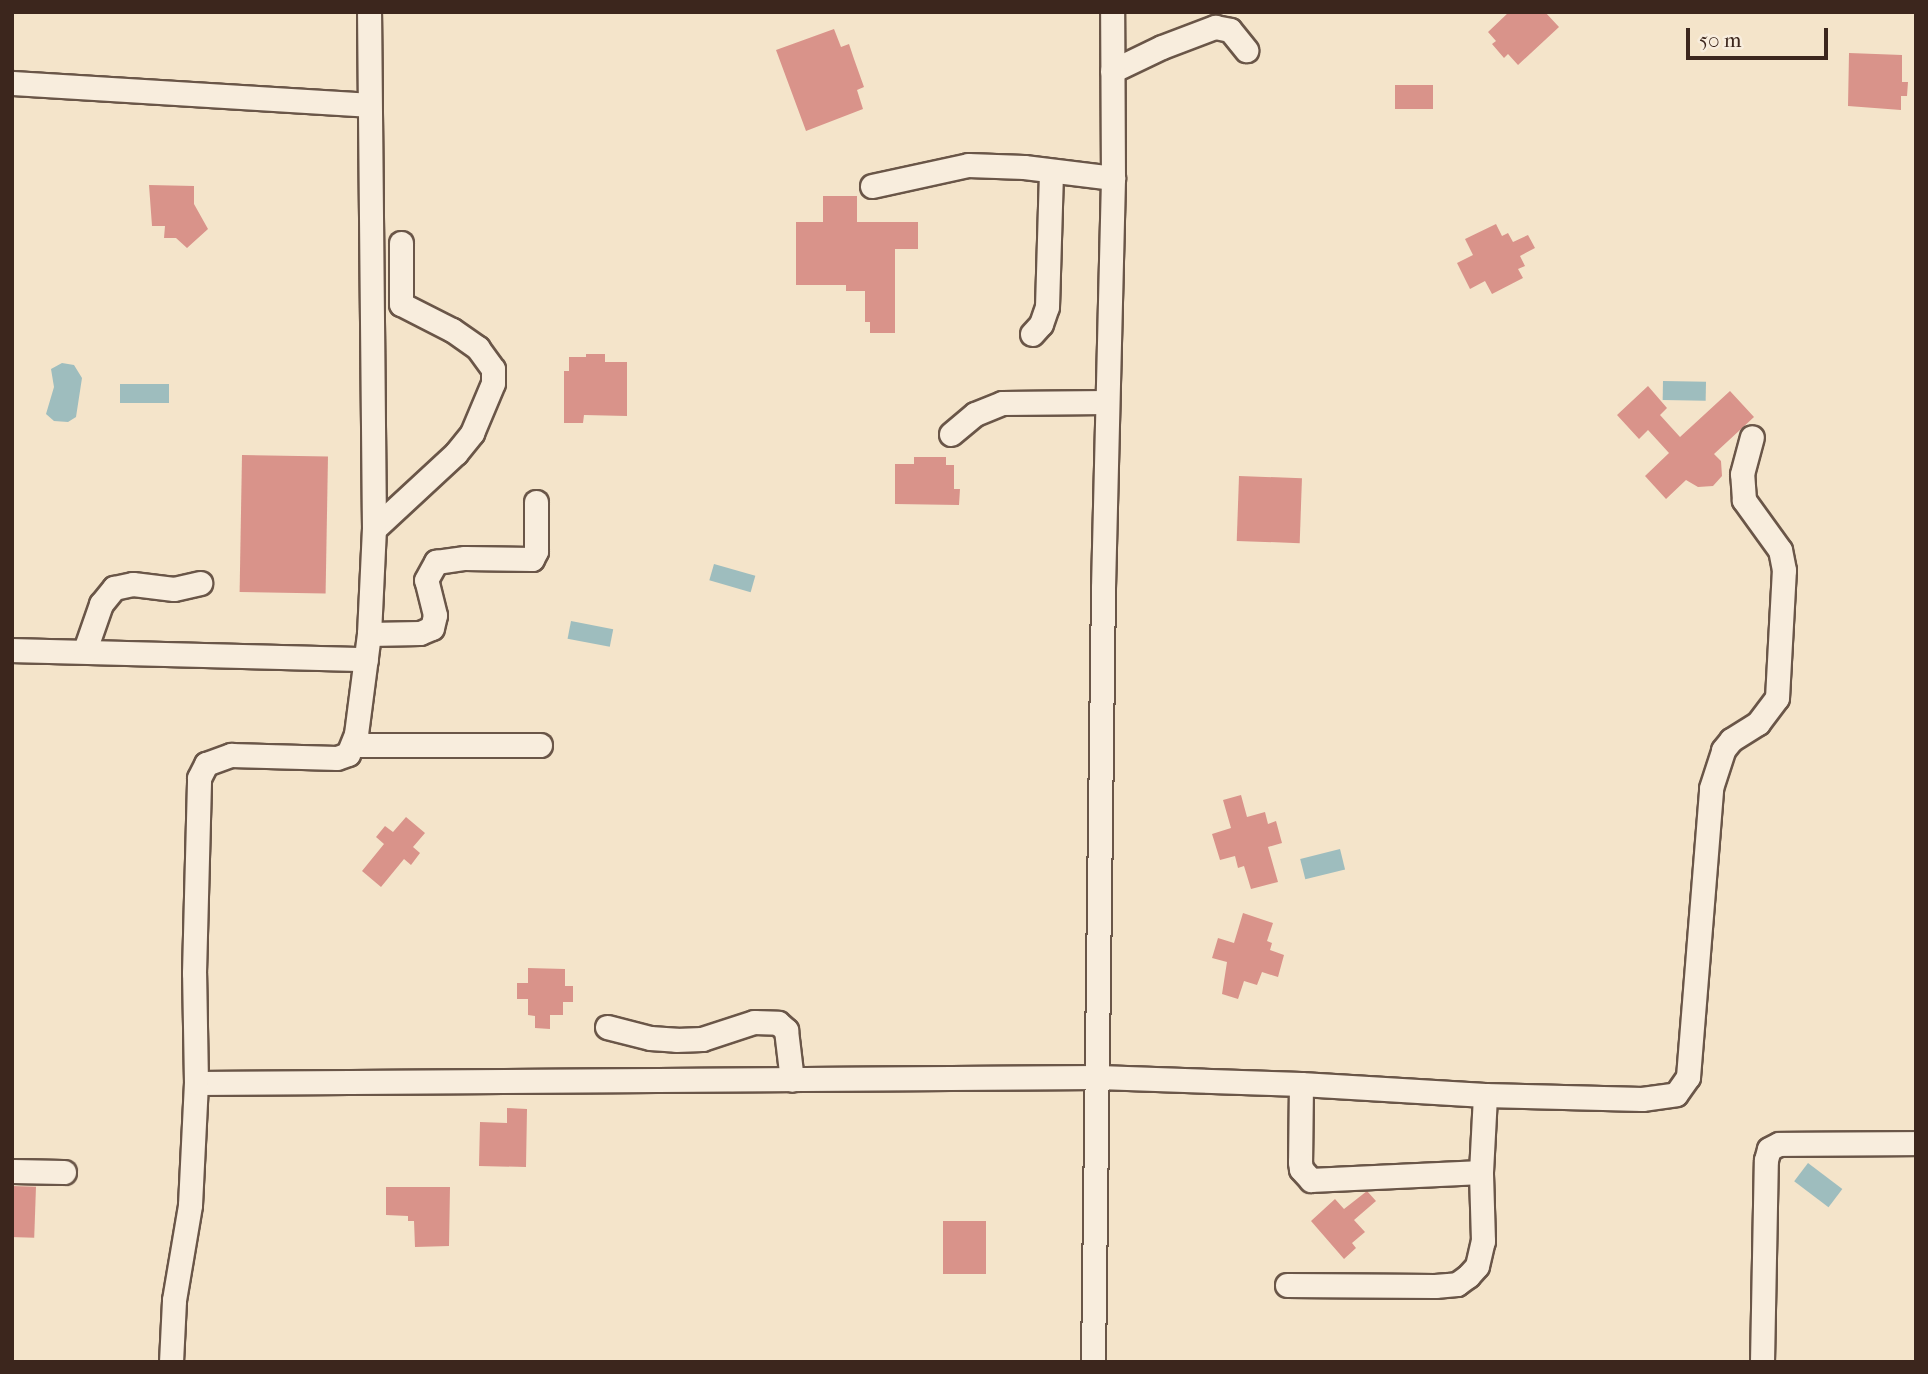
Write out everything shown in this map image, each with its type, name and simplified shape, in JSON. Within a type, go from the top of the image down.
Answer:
[{"type":"street","points":[[171,1362],[174,1300],[190,1205],[196,1083],[194,973],[200,778],[206,764],[230,755],[337,758],[348,754],[353,746],[366,659],[374,529],[369,12]]},
{"type":"street","points":[[1093,1362],[1107,402],[1113,178],[1112,12]]},
{"type":"street","points":[[1112,71],[1162,47],[1215,27],[1230,30],[1246,50]]},
{"type":"street","points":[[12,83],[368,105]]},
{"type":"street","points":[[872,186],[968,165],[1113,178]]},
{"type":"street","points":[[1032,334],[1041,324],[1047,307],[1052,171]]},
{"type":"street","points":[[374,529],[456,453],[472,433],[493,383],[493,369],[478,348],[452,330],[401,304],[401,243]]},
{"type":"street","points":[[951,434],[975,414],[1002,403],[1107,402]]},
{"type":"street","points":[[196,1083],[1098,1077],[1301,1084],[1485,1095],[1660,1098],[1676,1094],[1688,1077],[1712,788],[1723,750],[1731,740],[1758,723],[1777,698],[1784,570],[1780,550],[1744,500],[1742,474],[1752,437]]},
{"type":"street","points":[[369,634],[421,633],[432,628],[435,615],[426,580],[436,562],[465,558],[532,559],[536,551],[536,502]]},
{"type":"street","points":[[85,650],[102,604],[114,588],[133,584],[174,589],[200,583]]},
{"type":"street","points":[[12,650],[366,659]]},
{"type":"street","points":[[353,746],[540,745]]},
{"type":"street","points":[[607,1027],[676,1040],[702,1039],[754,1022],[778,1023],[786,1030],[792,1080]]},
{"type":"street","points":[[1301,1084],[1300,1162],[1301,1169],[1311,1180],[1481,1172]]},
{"type":"street","points":[[1287,1285],[1457,1284],[1477,1266],[1483,1241],[1481,1172],[1485,1095]]},
{"type":"street","points":[[1762,1362],[1769,1149],[1779,1144],[1916,1143]]},
{"type":"street","points":[[12,1171],[64,1172]]},
{"type":"water","points":[[62,363],[74,365],[82,378],[76,417],[68,422],[54,421],[46,414],[54,387],[51,369]]},
{"type":"water","points":[[1663,381],[1706,382],[1706,401],[1663,400]]},
{"type":"water","points":[[120,384],[169,384],[169,403],[120,403]]},
{"type":"water","points":[[714,564],[755,576],[751,592],[709,580]]},
{"type":"water","points":[[571,621],[613,629],[610,647],[568,639]]},
{"type":"water","points":[[1340,849],[1345,869],[1305,879],[1300,859]]},
{"type":"water","points":[[1808,1163],[1842,1189],[1828,1207],[1794,1181]]},
{"type":"building","points":[[1509,12],[1545,12],[1559,27],[1518,65],[1508,54],[1504,58],[1492,44],[1496,41],[1488,32]]},
{"type":"building","points":[[834,29],[841,47],[849,44],[864,87],[857,90],[863,109],[806,131],[776,50]]},
{"type":"building","points":[[1849,53],[1902,55],[1902,82],[1908,82],[1907,96],[1901,96],[1901,110],[1848,106]]},
{"type":"building","points":[[1395,85],[1433,85],[1433,109],[1395,109]]},
{"type":"building","points":[[149,185],[194,186],[194,204],[208,229],[187,248],[176,238],[164,238],[165,226],[152,226]]},
{"type":"building","points":[[823,196],[857,196],[857,222],[918,222],[918,249],[895,249],[895,333],[870,333],[870,322],[865,322],[865,291],[846,291],[846,285],[796,285],[796,222],[823,222]]},
{"type":"building","points":[[1496,224],[1502,236],[1508,233],[1513,242],[1528,235],[1535,248],[1520,256],[1525,266],[1518,269],[1523,278],[1492,294],[1485,281],[1470,289],[1457,263],[1473,255],[1465,239]]},
{"type":"building","points":[[586,354],[605,354],[605,362],[627,362],[627,416],[584,415],[583,423],[564,423],[564,371],[569,371],[569,357],[586,357]]},
{"type":"building","points":[[1648,386],[1667,408],[1660,415],[1680,437],[1730,391],[1754,417],[1714,454],[1721,461],[1722,476],[1713,486],[1698,487],[1686,480],[1666,499],[1645,476],[1669,453],[1648,430],[1639,439],[1617,415]]},
{"type":"building","points":[[242,455],[328,457],[326,593],[240,592]]},
{"type":"building","points":[[914,457],[946,457],[946,465],[954,465],[954,489],[960,489],[959,505],[895,504],[895,464],[914,464]]},
{"type":"building","points":[[1239,476],[1302,478],[1300,543],[1237,541]]},
{"type":"building","points":[[1241,795],[1247,817],[1265,812],[1268,824],[1276,821],[1282,843],[1268,847],[1278,882],[1251,889],[1244,866],[1238,868],[1235,856],[1220,860],[1212,834],[1231,828],[1223,800]]},
{"type":"building","points":[[406,817],[425,833],[413,847],[420,853],[411,865],[404,859],[381,887],[362,871],[384,844],[376,837],[385,826],[393,832]]},
{"type":"building","points":[[1243,913],[1273,923],[1267,941],[1272,943],[1270,950],[1284,955],[1278,977],[1262,972],[1257,985],[1244,981],[1238,999],[1222,994],[1227,962],[1212,958],[1218,938],[1234,943]]},
{"type":"building","points":[[528,968],[565,969],[565,986],[573,986],[573,1002],[563,1002],[563,1015],[550,1015],[550,1029],[535,1028],[535,1016],[528,1015],[528,999],[517,999],[517,983],[528,983]]},
{"type":"building","points":[[507,1108],[527,1109],[526,1167],[479,1166],[480,1122],[507,1123]]},
{"type":"building","points":[[12,1186],[36,1187],[34,1238],[12,1237]]},
{"type":"building","points":[[386,1187],[450,1187],[449,1246],[415,1247],[414,1221],[408,1221],[408,1216],[386,1215]]},
{"type":"building","points":[[1367,1191],[1376,1201],[1354,1220],[1365,1232],[1352,1243],[1356,1248],[1344,1259],[1311,1221],[1335,1199],[1344,1209]]},
{"type":"building","points":[[943,1221],[986,1221],[986,1274],[943,1274]]}]
